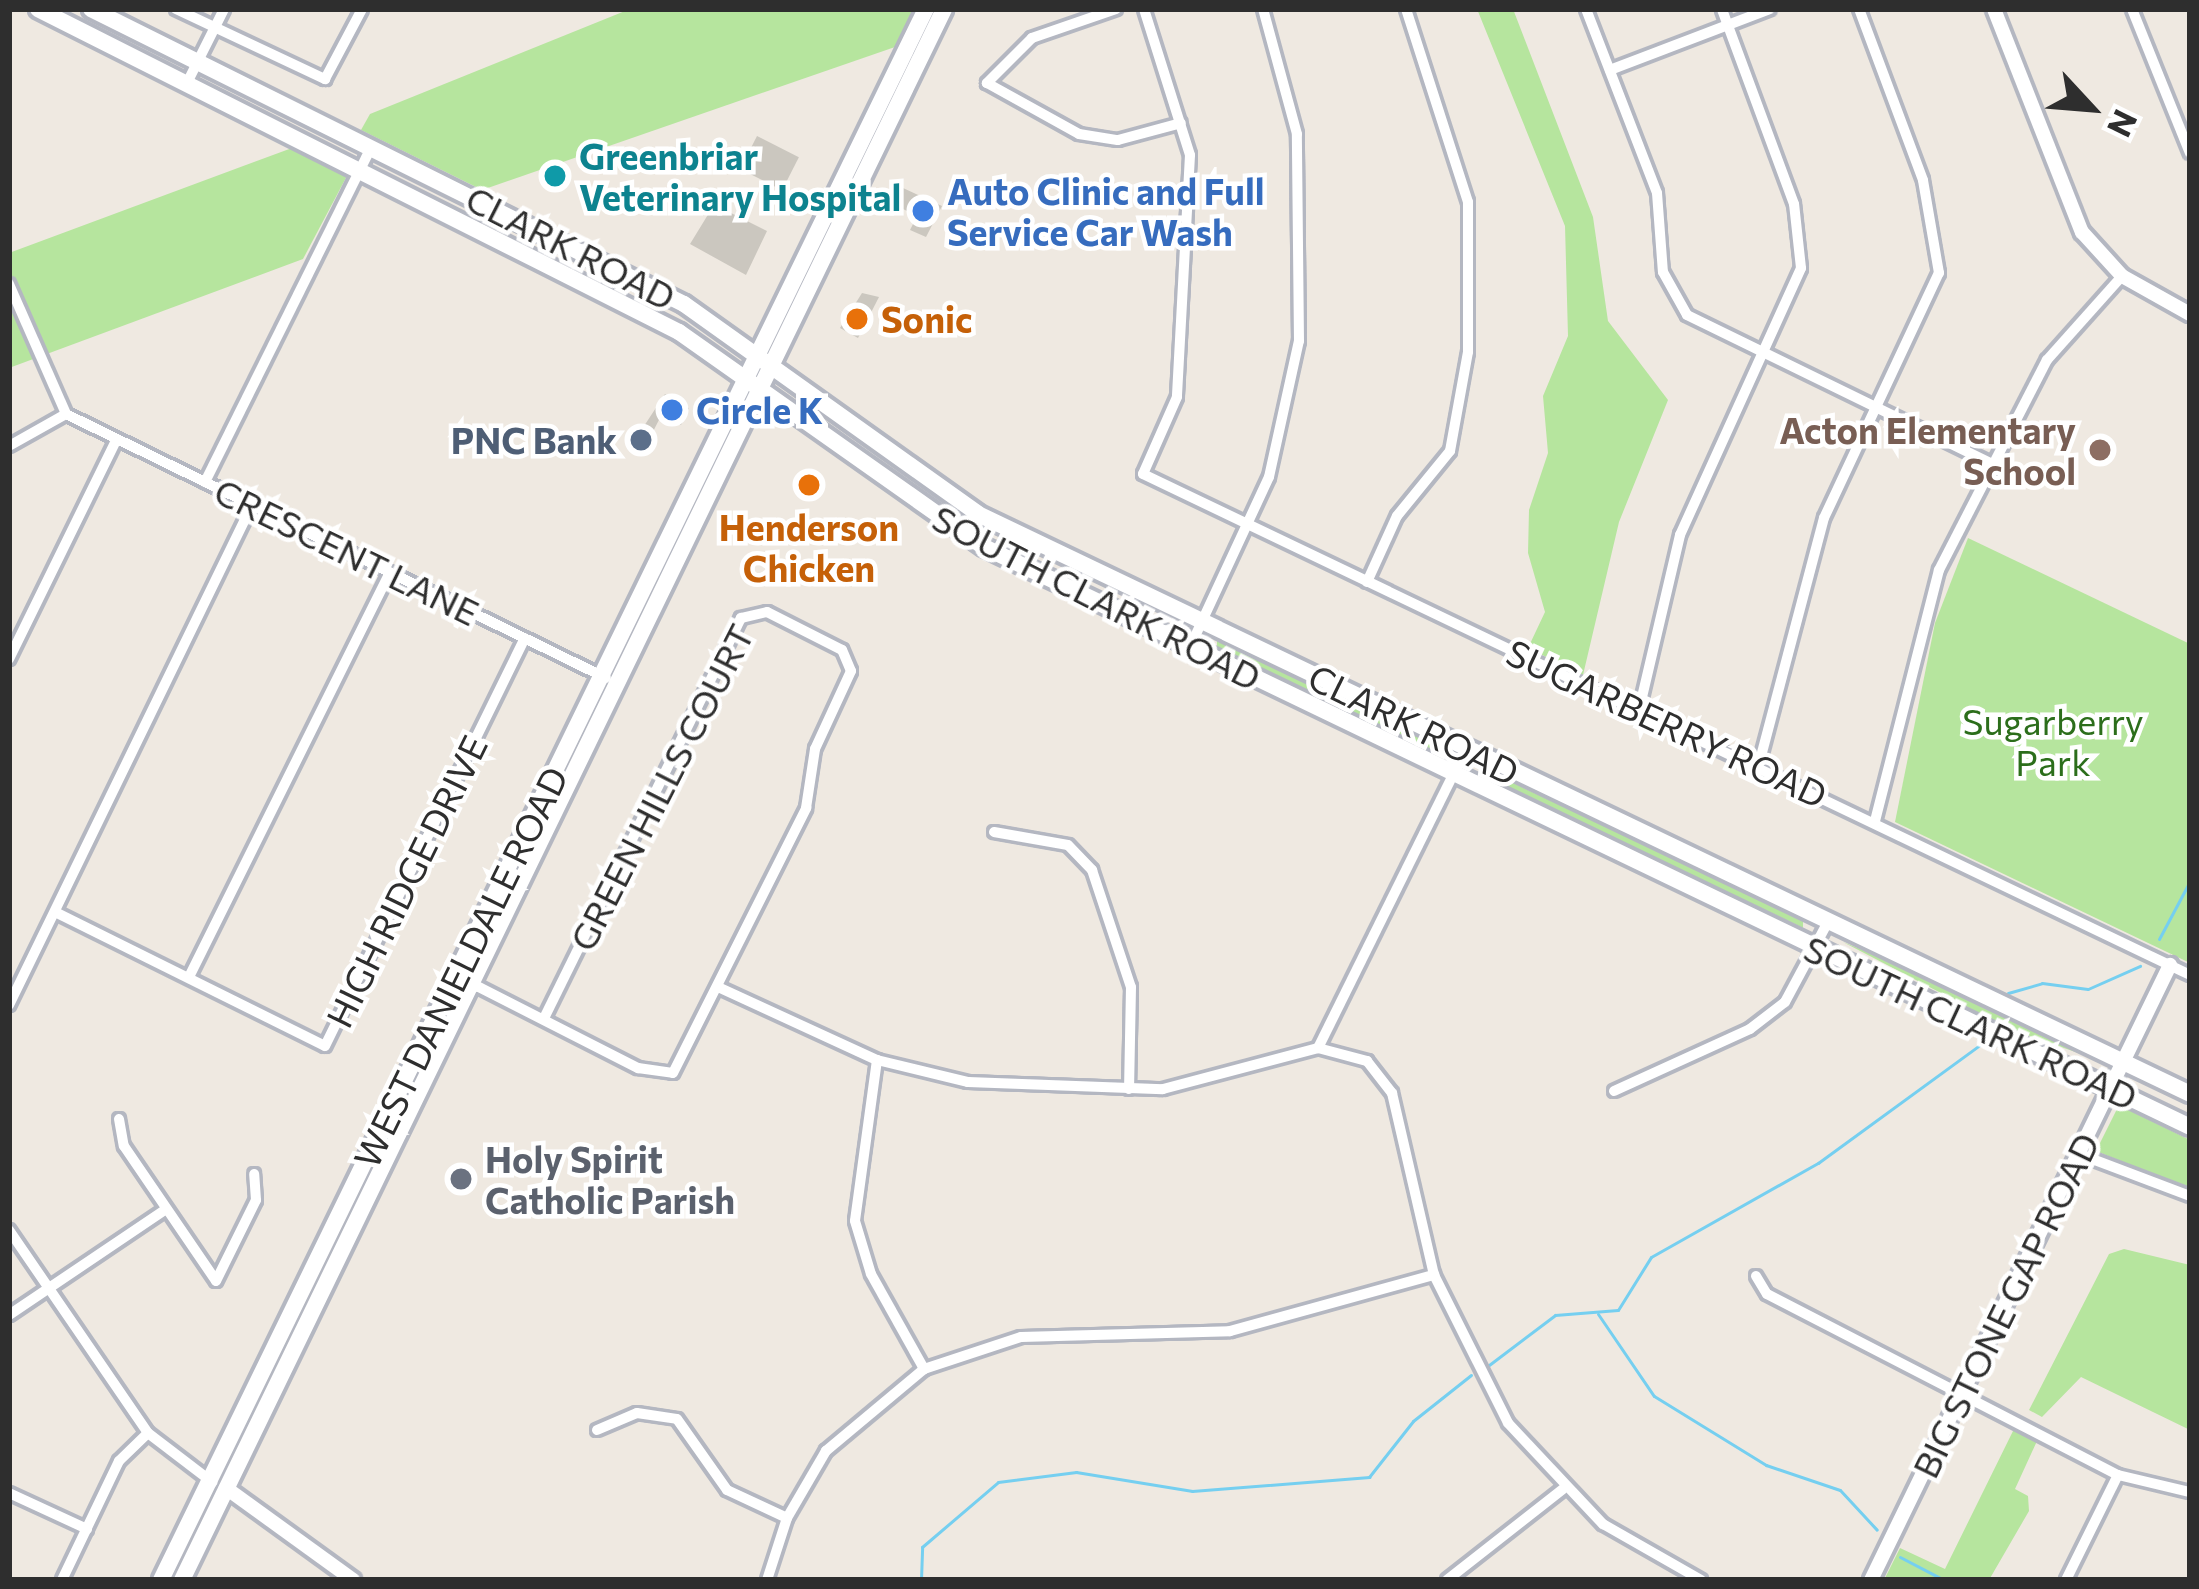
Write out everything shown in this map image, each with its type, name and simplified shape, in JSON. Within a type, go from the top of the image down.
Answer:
[{"type":"main road","name":"SOUTH CLARK ROAD","points":[[38,9],[562,270],[756,381],[917,507],[984,547],[2190,1127]]},
{"type":"main road","name":"CLARK ROAD","points":[[92,9],[624,272],[767,359],[997,523],[2190,1094]]},
{"type":"main road","points":[[879,126],[926,9]]},
{"type":"main road","points":[[879,126],[944,9]]},
{"type":"main road","name":"WEST DANIELDALE ROAD","points":[[182,1580],[218,1484],[363,1184],[408,1073],[632,613],[685,526],[879,126]]},
{"type":"main road","points":[[510,243],[521,222]]},
{"type":"main road","points":[[562,270],[614,280],[624,272]]},
{"type":"main road","points":[[984,547],[997,523]]},
{"type":"main road","name":"WEST DANIELDALE ROAD","points":[[363,1184],[425,1082],[474,985],[650,621],[685,526]]},
{"type":"main road","points":[[632,613],[650,621]]},
{"type":"main road","points":[[408,1073],[425,1082]]},
{"type":"main road","name":"WEST DANIELDALE ROAD","points":[[161,1580],[218,1484]]},
{"type":"street","points":[[176,9],[325,79],[362,9]]},
{"type":"street","points":[[187,82],[224,9]]},
{"type":"street","points":[[1117,9],[1032,38],[987,83],[1079,134],[1118,140],[1180,123],[1144,9]]},
{"type":"street","points":[[1191,645],[1252,522],[1291,397],[1304,270],[1298,134],[1263,9]]},
{"type":"street","points":[[1366,582],[1397,517],[1450,451],[1468,352],[1466,190],[1406,9]]},
{"type":"street","points":[[1586,9],[1657,193],[1673,298],[1687,315],[1994,465]]},
{"type":"street","points":[[1639,710],[1680,535],[1802,268],[1801,232],[1722,9]]},
{"type":"street","points":[[1610,70],[1770,9]]},
{"type":"street","points":[[1759,764],[1824,518],[1931,295],[1941,248],[1858,9]]},
{"type":"street","points":[[1994,9],[2082,232],[2122,276],[2189,311]]},
{"type":"street","points":[[2132,9],[2190,153]]},
{"type":"street","name":"SUGARBERRY ROAD","points":[[1180,123],[1190,155],[1177,397],[1143,474],[1759,764],[2190,975]]},
{"type":"street","points":[[205,482],[371,147]]},
{"type":"street","points":[[1875,821],[1920,620],[1994,465],[2071,324],[2122,276]]},
{"type":"street","points":[[9,284],[70,416],[9,446]]},
{"type":"street","name":"CRESCENT LANE","points":[[70,416],[620,684]]},
{"type":"street","points":[[9,659],[117,439]]},
{"type":"street","points":[[9,1005],[253,506]]},
{"type":"street","points":[[189,977],[390,572]]},
{"type":"street","name":"GREEN HILLS COURT","points":[[455,975],[544,1019],[666,1076],[718,987],[806,808],[815,749],[851,671],[842,650],[759,610],[737,623],[544,1019]]},
{"type":"street","name":"HIGH RIDGE DRIVE","points":[[55,912],[326,1046],[525,638]]},
{"type":"street","points":[[1318,1048],[1466,749]]},
{"type":"street","points":[[994,832],[1068,845],[1092,870],[1130,987],[1130,1089]]},
{"type":"street","points":[[1614,1091],[1750,1029],[1785,1002],[1829,920]]},
{"type":"street","name":"BIG STONE GAP ROAD","points":[[1871,1580],[2170,964]]},
{"type":"street","points":[[718,987],[877,1060],[968,1082],[1130,1089],[1204,1084],[1318,1048],[1354,1055],[1386,1080],[1434,1275],[1492,1399],[1563,1489],[1619,1536],[1701,1580]]},
{"type":"street","points":[[877,1060],[855,1221],[871,1274],[924,1369]]},
{"type":"street","points":[[119,1119],[124,1146],[216,1281],[256,1200],[254,1174]]},
{"type":"street","points":[[2079,1154],[2190,1196]]},
{"type":"street","points":[[9,1315],[166,1209]]},
{"type":"street","points":[[9,1231],[148,1433],[335,1576],[353,1580]]},
{"type":"street","points":[[767,1580],[787,1518],[841,1432],[924,1369],[1021,1337],[1230,1331],[1434,1275]]},
{"type":"street","points":[[1756,1276],[1767,1294],[1964,1388],[2118,1475],[2190,1492]]},
{"type":"street","points":[[597,1430],[637,1413],[677,1419],[727,1490],[787,1518]]},
{"type":"street","points":[[62,1580],[119,1461],[148,1433]]},
{"type":"street","points":[[2066,1580],[2118,1475]]},
{"type":"street","points":[[1447,1580],[1563,1489]]},
{"type":"street","points":[[9,1493],[87,1529]]},
{"type":"green space","points":[[630,9],[915,9],[895,47],[482,190],[361,130],[370,114]]},
{"type":"green space","points":[[1477,9],[1513,9],[1593,217],[1608,321],[1668,400],[1619,522],[1583,675],[1528,648],[1545,612],[1528,553],[1529,510],[1548,453],[1543,396],[1568,336],[1565,226]]},
{"type":"green space","points":[[292,148],[348,174],[303,259],[9,368],[9,253]]},
{"type":"green space","name":"Sugarberry Park","points":[[1968,538],[2190,644],[2190,963],[1895,822],[1935,623]]},
{"type":"green space","points":[[1217,638],[1447,749],[1436,754],[1217,648]]},
{"type":"green space","points":[[1485,770],[1803,918],[1803,928],[1479,774]]},
{"type":"green space","points":[[1843,942],[1912,970],[2101,1061],[2010,1029]]},
{"type":"green space","points":[[2119,1105],[2190,1140],[2190,1189],[2096,1151]]},
{"type":"green space","points":[[2124,1249],[2190,1265],[2190,1430],[2081,1377],[2042,1417],[2029,1410],[2109,1254]]},
{"type":"green space","points":[[2014,1429],[2037,1441],[2015,1489],[2028,1496],[2029,1511],[1989,1580],[1884,1580],[1900,1548],[1945,1569]]},
{"type":"building","points":[[757,136],[799,157],[782,190],[740,169]]},
{"type":"building","name":"Auto Clinic and Full Service Car Wash","points":[[903,188],[942,206],[926,237],[910,230],[917,216],[895,205]]},
{"type":"building","points":[[720,195],[730,200],[725,210],[767,231],[746,275],[690,244]]},
{"type":"building","name":"Sonic","points":[[862,293],[879,297],[858,338],[840,328]]},
{"type":"building","points":[[665,394],[689,408],[681,425],[662,414],[641,455],[629,449]]},
{"type":"waterway","points":[[2159,939],[2190,881]]},
{"type":"waterway","points":[[2008,993],[2042,983],[2088,989],[2140,966]]},
{"type":"waterway","points":[[1489,1365],[1555,1315],[1618,1310],[1651,1257],[1818,1163],[1980,1045]]},
{"type":"waterway","points":[[1598,1314],[1654,1396],[1766,1465],[1840,1490],[1877,1530]]},
{"type":"waterway","points":[[921,1580],[922,1547],[998,1482],[1076,1472],[1192,1491],[1369,1477],[1413,1421],[1471,1375]]},
{"type":"waterway","points":[[1900,1557],[1944,1580]]},
{"type":"place","name":"Greenbriar Veterinary Hospital","points":[[555,176]]},
{"type":"place","name":"Auto Clinic and Full Service Car Wash","points":[[923,211]]},
{"type":"place","name":"Sonic","points":[[857,319]]},
{"type":"place","name":"Circle K","points":[[672,410]]},
{"type":"place","name":"PNC Bank","points":[[641,440]]},
{"type":"place","name":"Acton Elementary School","points":[[2100,450]]},
{"type":"place","name":"Henderson Chicken","points":[[809,485]]},
{"type":"place","name":"Holy Spirit Catholic Parish","points":[[461,1179]]}]
